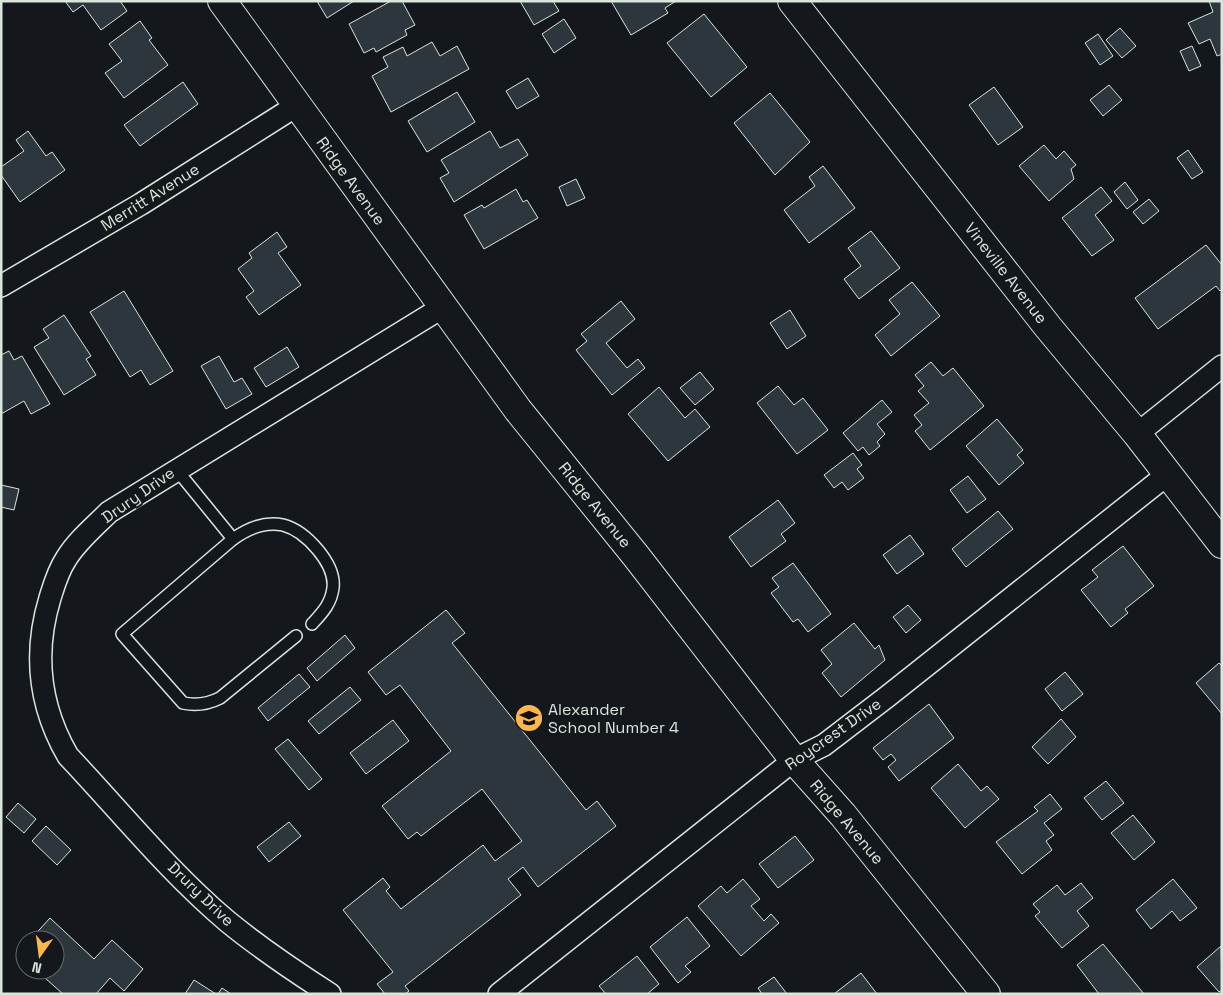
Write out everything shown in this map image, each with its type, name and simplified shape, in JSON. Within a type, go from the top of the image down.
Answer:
[{"type":"street","name":"Ridge Avenue","points":[[222,1],[296,106],[518,410],[636,556],[794,760],[843,814],[986,994]]},
{"type":"street","name":"Vineville Avenue","points":[[792,1],[1048,327],[1137,434],[1222,544]]},
{"type":"street","name":"Merritt Avenue","points":[[1,286],[141,204],[296,106]]},
{"type":"street","name":"Drury Drive","points":[[330,994],[269,953],[226,920],[187,884],[68,756],[54,733],[45,705],[41,672],[41,641],[54,583],[65,560],[80,540],[109,512],[176,469],[443,307]]},
{"type":"street","points":[[1137,434],[1222,366]]},
{"type":"street","name":"Roycrest Drive","points":[[499,994],[794,760],[824,745],[1168,474]]},
{"type":"lane","points":[[176,469],[233,539]]},
{"type":"lane","points":[[296,636],[220,698],[207,704],[184,703],[122,634],[233,539],[250,528],[283,525],[302,535],[320,552],[331,574],[333,586],[330,602],[324,612],[312,624]]},
{"type":"building","points":[[65,1],[120,1],[127,11],[101,30],[83,5],[73,12]]},
{"type":"building","points":[[317,1],[354,1],[327,18]]},
{"type":"building","points":[[391,1],[402,1],[415,25],[405,30],[407,35],[376,52],[374,48],[364,53],[349,24]]},
{"type":"building","points":[[520,1],[553,1],[559,11],[534,25]]},
{"type":"building","points":[[611,1],[676,1],[665,8],[668,13],[631,35]]},
{"type":"building","points":[[1209,1],[1222,1],[1222,54],[1217,56],[1210,39],[1199,44],[1188,23],[1213,12]]},
{"type":"building","points":[[704,14],[747,67],[711,97],[667,43]]},
{"type":"building","points":[[564,19],[576,38],[554,53],[542,34]]},
{"type":"building","points":[[140,21],[152,38],[149,40],[168,65],[124,98],[105,73],[122,61],[109,44]]},
{"type":"building","points":[[1120,28],[1136,46],[1122,58],[1106,40]]},
{"type":"building","points":[[1098,34],[1113,56],[1100,65],[1085,43]]},
{"type":"building","points":[[432,42],[440,56],[457,46],[469,69],[391,112],[372,76],[388,67],[383,57],[403,47],[407,56]]},
{"type":"building","points":[[1192,46],[1201,66],[1189,71],[1180,51]]},
{"type":"building","points":[[528,78],[539,96],[517,109],[506,91]]},
{"type":"building","points":[[183,82],[198,104],[140,146],[124,125]]},
{"type":"building","points":[[1109,85],[1122,100],[1103,116],[1090,100]]},
{"type":"building","points":[[994,87],[1023,127],[998,145],[969,105]]},
{"type":"building","points":[[457,92],[475,122],[427,152],[408,121]]},
{"type":"building","points":[[770,93],[810,142],[775,175],[734,123]]},
{"type":"building","points":[[28,131],[46,156],[52,152],[65,170],[20,202],[1,175],[1,167],[24,151],[16,140]]},
{"type":"building","points":[[490,131],[500,148],[518,139],[528,155],[454,202],[440,178],[449,173],[441,160]]},
{"type":"building","points":[[1044,145],[1056,159],[1064,151],[1076,165],[1071,169],[1074,179],[1049,201],[1019,166]]},
{"type":"building","points":[[1188,150],[1203,172],[1192,179],[1177,158]]},
{"type":"building","points":[[823,166],[855,208],[809,243],[784,210],[815,186],[809,177]]},
{"type":"building","points":[[576,179],[585,198],[567,206],[559,187]]},
{"type":"building","points":[[1125,182],[1138,200],[1127,209],[1114,192]]},
{"type":"building","points":[[1101,187],[1112,201],[1095,215],[1114,240],[1092,256],[1062,218]]},
{"type":"building","points":[[516,189],[523,202],[527,200],[538,218],[484,249],[464,215],[482,205],[484,208]]},
{"type":"building","points":[[1149,199],[1159,211],[1143,224],[1133,212]]},
{"type":"building","points":[[871,231],[900,268],[859,299],[844,279],[861,266],[848,248]]},
{"type":"building","points":[[277,232],[287,247],[278,253],[301,285],[259,315],[246,297],[254,291],[238,269],[252,258],[249,253]]},
{"type":"building","points":[[1206,245],[1222,265],[1222,289],[1220,291],[1216,286],[1158,329],[1135,298]]},
{"type":"building","points":[[912,282],[940,316],[891,356],[875,335],[900,314],[889,300]]},
{"type":"building","points":[[124,291],[173,371],[150,385],[141,370],[130,377],[90,312]]},
{"type":"building","points":[[621,301],[635,319],[606,343],[627,368],[638,359],[645,368],[612,395],[576,350],[587,341],[581,334]]},
{"type":"building","points":[[790,310],[806,336],[787,349],[770,323]]},
{"type":"building","points":[[64,315],[91,356],[86,359],[96,375],[64,395],[34,347],[49,338],[43,329]]},
{"type":"building","points":[[287,347],[299,367],[266,387],[254,368]]},
{"type":"building","points":[[9,351],[14,360],[22,356],[50,404],[31,414],[24,401],[1,414],[1,355]]},
{"type":"building","points":[[219,356],[234,382],[242,378],[252,394],[226,409],[201,366]]},
{"type":"building","points":[[931,362],[943,376],[953,368],[984,406],[930,450],[915,431],[922,425],[914,415],[929,403],[918,391],[924,386],[915,375]]},
{"type":"building","points":[[700,372],[714,389],[695,405],[680,388]]},
{"type":"building","points":[[778,386],[794,405],[803,398],[828,430],[797,454],[757,403]]},
{"type":"building","points":[[659,387],[685,418],[695,409],[710,427],[668,461],[628,414]]},
{"type":"building","points":[[882,400],[892,412],[877,424],[885,434],[877,442],[880,446],[869,455],[863,447],[858,451],[843,433]]},
{"type":"building","points":[[997,419],[1023,450],[1017,455],[1024,463],[999,485],[966,446]]},
{"type":"building","points":[[853,453],[862,465],[857,469],[864,478],[848,490],[842,482],[834,488],[824,475]]},
{"type":"building","points":[[968,476],[986,499],[967,513],[950,490]]},
{"type":"building","points":[[1,485],[19,489],[14,510],[1,507]]},
{"type":"building","points":[[778,500],[795,523],[781,534],[786,541],[751,567],[729,537]]},
{"type":"building","points":[[998,511],[1013,529],[966,567],[952,549]]},
{"type":"building","points":[[910,535],[924,554],[897,574],[883,555]]},
{"type":"building","points":[[1123,546],[1154,586],[1125,609],[1128,613],[1111,627],[1081,590],[1098,577],[1092,570]]},
{"type":"building","points":[[793,563],[831,614],[808,632],[798,619],[793,622],[771,593],[779,587],[772,578]]},
{"type":"building","points":[[908,605],[921,620],[906,633],[893,617]]},
{"type":"building","points":[[446,610],[465,633],[452,643],[586,810],[597,801],[616,826],[538,887],[523,867],[508,879],[521,895],[405,986],[409,991],[405,994],[385,994],[377,984],[393,972],[343,910],[383,878],[390,887],[386,891],[401,909],[483,845],[495,861],[522,841],[482,789],[421,836],[417,832],[408,839],[382,806],[451,751],[400,685],[386,695],[368,672]]},
{"type":"building","points":[[854,623],[875,649],[879,645],[885,660],[841,697],[822,673],[832,664],[821,650]]},
{"type":"building","points":[[345,635],[355,648],[317,681],[307,668]]},
{"type":"building","points":[[1219,663],[1222,666],[1222,714],[1196,683]]},
{"type":"building","points":[[1065,672],[1083,694],[1062,711],[1045,689]]},
{"type":"building","points":[[299,674],[310,687],[268,721],[258,708]]},
{"type":"building","points":[[350,687],[361,700],[319,734],[308,721]]},
{"type":"building","points":[[929,704],[954,738],[899,781],[888,767],[896,760],[891,754],[883,760],[873,748]]},
{"type":"building","points":[[1061,719],[1076,737],[1048,764],[1032,747]]},
{"type":"building","points":[[393,720],[409,741],[366,774],[350,753]]},
{"type":"building","points":[[288,739],[322,779],[309,790],[275,749]]},
{"type":"building","points":[[958,764],[981,791],[987,786],[999,799],[965,828],[931,788]]},
{"type":"building","points":[[1106,781],[1124,803],[1102,820],[1084,798]]},
{"type":"building","points":[[1050,794],[1062,809],[1044,823],[1054,835],[1046,841],[1052,850],[1022,874],[996,842],[1038,811],[1034,807]]},
{"type":"building","points":[[18,803],[36,819],[24,833],[6,817]]},
{"type":"building","points":[[1133,815],[1155,842],[1134,860],[1111,833]]},
{"type":"building","points":[[289,822],[301,836],[269,862],[257,847]]},
{"type":"building","points":[[46,826],[71,850],[57,865],[32,841]]},
{"type":"building","points":[[795,836],[814,860],[778,888],[759,864]]},
{"type":"building","points":[[743,879],[760,899],[751,906],[764,921],[771,914],[779,923],[741,956],[698,906],[721,886],[727,893]]},
{"type":"building","points":[[1173,879],[1197,908],[1180,921],[1172,911],[1151,929],[1136,910]]},
{"type":"building","points":[[1081,883],[1093,898],[1077,911],[1089,926],[1062,948],[1035,916],[1040,912],[1033,904],[1057,885],[1065,895]]},
{"type":"building","points":[[687,917],[710,946],[685,966],[691,972],[678,983],[650,947]]},
{"type":"building","points":[[50,918],[63,930],[39,930]]},
{"type":"building","points":[[65,932],[94,959],[112,940],[143,969],[124,991],[110,978],[96,994],[63,994],[47,980],[65,980]]},
{"type":"building","points":[[1103,944],[1144,994],[1099,994],[1077,965]]},
{"type":"building","points":[[1221,946],[1222,990],[1219,992],[1197,967]]},
{"type":"building","points":[[637,956],[659,984],[647,994],[606,994],[599,986]]},
{"type":"building","points":[[861,973],[877,994],[834,994]]},
{"type":"building","points":[[774,977],[787,994],[762,994],[758,988]]},
{"type":"building","points":[[194,980],[216,994],[185,994]]},
{"type":"building","points":[[222,988],[231,994],[218,994]]},
{"type":"place","name":"Alexander School Number 4","points":[[529,718]]}]
